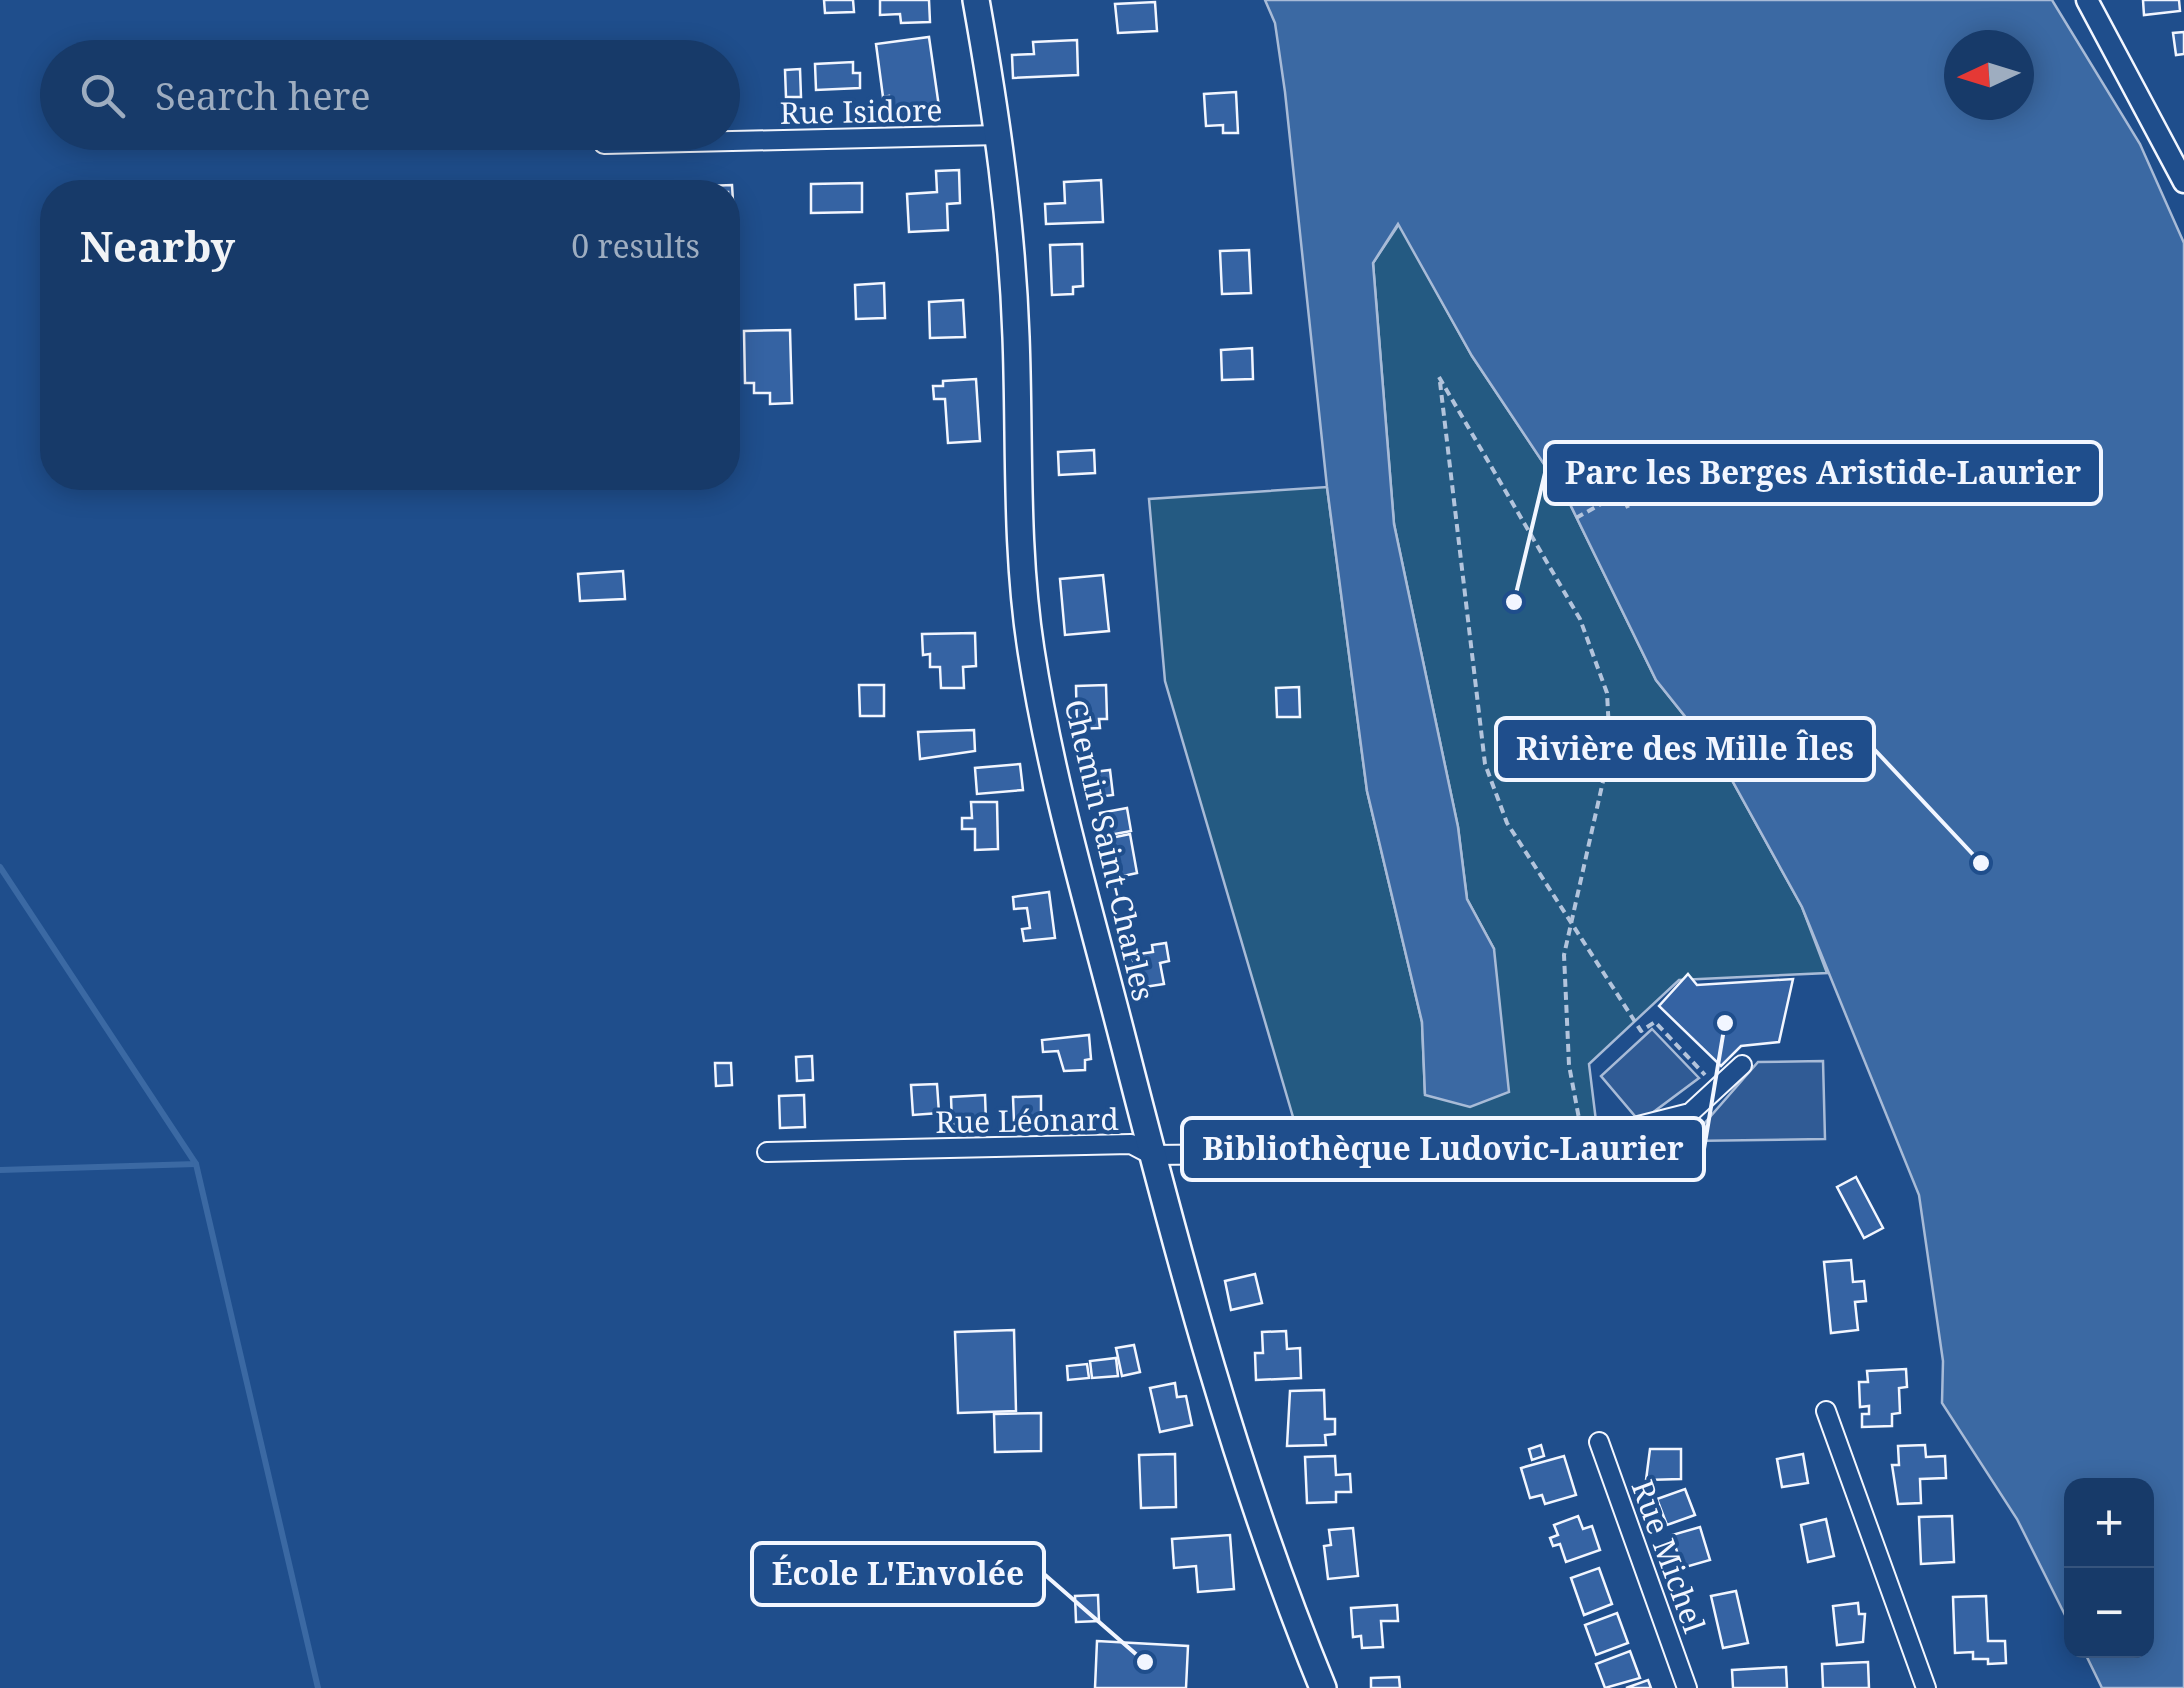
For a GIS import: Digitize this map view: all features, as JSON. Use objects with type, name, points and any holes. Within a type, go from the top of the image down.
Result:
[{"type":"main road","name":"Chemin Saint-Charles","points":[[976,0],[1000,135],[1016,335],[1018,500],[1030,647],[1066,820],[1152,1156],[1248,1486],[1323,1688]]},
{"type":"street","points":[[2087,0],[2184,182]]},
{"type":"street","name":"Rue Isidore","points":[[740,141],[1000,135]]},
{"type":"street","name":"Rue Léonard","points":[[767,1152],[1131,1144],[1152,1156],[1465,1152],[1582,1140],[1690,1114],[1742,1065]]},
{"type":"street","points":[[1826,1411],[1926,1688]]},
{"type":"street","name":"Rue Michel","points":[[1599,1442],[1688,1688]]},
{"type":"path","points":[[1582,1140],[1570,1065],[1564,955],[1572,921],[1610,750],[1607,693],[1580,619],[1440,378],[1485,764],[1507,822],[1572,921],[1641,1031],[1654,1022],[1718,1088]]},
{"type":"path","points":[[1576,518],[1621,493],[1628,508]]},
{"type":"shaded area","points":[[1265,0],[2052,0],[2140,144],[2184,243],[2184,1688],[2102,1688],[2087,1658],[2154,1658],[2154,1478],[2064,1478],[2064,1613],[2017,1519],[1942,1403],[1943,1361],[1919,1195],[1802,907],[1723,764],[1656,680],[1568,500],[1472,356],[1398,224],[1373,263],[1394,524],[1458,827],[1467,899],[1494,949],[1509,1092],[1470,1107],[1425,1095],[1422,1022],[1367,791],[1327,487],[1275,23]]},
{"type":"shaded area","points":[[1399,224],[1472,356],[1568,500],[1656,680],[1723,764],[1802,907],[1827,973],[1679,980],[1589,1064],[1596,1121],[1482,1134],[1298,1134],[1165,681],[1149,499],[1327,487],[1367,791],[1422,1022],[1425,1094],[1494,949],[1467,899],[1458,827],[1394,524],[1373,263]]},
{"type":"shaded area","points":[[1652,1029],[1699,1078],[1640,1122],[1601,1076]]},
{"type":"shaded area","points":[[1823,1061],[1825,1139],[1689,1141],[1758,1062]]},
{"type":"building","points":[[824,0],[853,0],[854,12],[825,13]]},
{"type":"building","points":[[880,0],[929,0],[930,22],[901,23],[900,14],[880,15]]},
{"type":"building","points":[[2143,0],[2179,0],[2180,11],[2144,15]]},
{"type":"building","points":[[1155,2],[1157,31],[1118,33],[1115,4]]},
{"type":"building","points":[[2184,32],[2184,54],[2176,55],[2173,33]]},
{"type":"building","points":[[929,37],[939,107],[891,114],[889,96],[883,97],[876,44]]},
{"type":"building","points":[[1077,40],[1078,75],[1013,78],[1012,55],[1034,54],[1033,42]]},
{"type":"building","points":[[853,62],[853,73],[860,73],[860,88],[816,90],[815,64]]},
{"type":"building","points":[[800,69],[801,97],[786,97],[785,70]]},
{"type":"building","points":[[1236,92],[1238,133],[1223,133],[1223,125],[1206,126],[1204,94]]},
{"type":"building","points":[[959,170],[960,203],[947,204],[948,230],[909,232],[907,194],[937,192],[936,171]]},
{"type":"building","points":[[1101,180],[1103,222],[1046,224],[1045,204],[1065,203],[1064,182]]},
{"type":"building","points":[[862,183],[862,212],[811,213],[811,184]]},
{"type":"building","points":[[1082,244],[1083,286],[1073,287],[1073,294],[1052,295],[1050,245]]},
{"type":"building","points":[[1249,250],[1251,293],[1222,294],[1220,251]]},
{"type":"building","points":[[884,283],[885,318],[856,319],[855,285]]},
{"type":"building","points":[[963,300],[965,337],[930,338],[929,302]]},
{"type":"building","points":[[790,330],[792,403],[770,404],[770,393],[754,393],[754,383],[745,383],[744,331]]},
{"type":"building","points":[[1252,348],[1253,379],[1222,380],[1221,350]]},
{"type":"building","points":[[976,379],[980,441],[948,443],[945,399],[934,399],[933,386],[943,386],[943,381]]},
{"type":"building","points":[[1094,450],[1095,473],[1059,475],[1058,452]]},
{"type":"building","points":[[623,571],[625,599],[580,601],[578,574]]},
{"type":"building","points":[[1103,575],[1109,631],[1065,635],[1060,579]]},
{"type":"building","points":[[975,633],[976,666],[963,667],[964,688],[941,688],[940,667],[930,667],[930,654],[923,655],[922,634]]},
{"type":"building","points":[[859,685],[884,685],[884,716],[860,716]]},
{"type":"building","points":[[1106,685],[1107,719],[1099,719],[1100,728],[1077,729],[1076,686]]},
{"type":"building","points":[[1299,687],[1300,717],[1277,717],[1276,688]]},
{"type":"building","points":[[974,730],[975,751],[920,759],[918,732]]},
{"type":"building","points":[[1020,764],[1023,790],[977,794],[975,768]]},
{"type":"building","points":[[1110,770],[1113,795],[1089,798],[1086,773]]},
{"type":"building","points":[[971,802],[997,802],[998,849],[975,850],[975,829],[962,829],[962,818],[972,818]]},
{"type":"building","points":[[1127,808],[1131,831],[1104,836],[1100,813]]},
{"type":"building","points":[[1130,834],[1137,873],[1114,878],[1106,839]]},
{"type":"building","points":[[1049,892],[1055,938],[1024,941],[1022,929],[1030,928],[1027,908],[1014,909],[1013,897]]},
{"type":"building","points":[[1166,943],[1169,961],[1160,963],[1164,984],[1138,988],[1132,955],[1153,952],[1152,945]]},
{"type":"building","points":[[1688,974],[1697,985],[1793,979],[1779,1042],[1741,1046],[1721,1066],[1659,1006]]},
{"type":"building","points":[[1089,1035],[1091,1059],[1085,1060],[1085,1070],[1064,1071],[1058,1051],[1043,1052],[1042,1040]]},
{"type":"building","points":[[812,1056],[813,1080],[797,1081],[796,1057]]},
{"type":"building","points":[[715,1063],[731,1063],[732,1085],[716,1086]]},
{"type":"building","points":[[937,1084],[939,1113],[913,1115],[911,1085]]},
{"type":"building","points":[[804,1095],[805,1127],[780,1128],[779,1096]]},
{"type":"building","points":[[985,1095],[986,1122],[952,1124],[951,1097]]},
{"type":"building","points":[[1041,1096],[1041,1121],[1014,1122],[1013,1097]]},
{"type":"building","points":[[1856,1177],[1883,1228],[1864,1238],[1837,1187]]},
{"type":"building","points":[[1851,1260],[1853,1282],[1864,1281],[1866,1301],[1855,1302],[1858,1330],[1831,1333],[1824,1262]]},
{"type":"building","points":[[1255,1274],[1262,1303],[1231,1310],[1225,1281]]},
{"type":"building","points":[[1014,1330],[1016,1411],[958,1413],[955,1332]]},
{"type":"building","points":[[1286,1331],[1287,1349],[1300,1348],[1301,1378],[1256,1380],[1255,1353],[1263,1353],[1262,1332]]},
{"type":"building","points":[[1134,1345],[1140,1372],[1122,1376],[1116,1348]]},
{"type":"building","points":[[1116,1358],[1118,1376],[1092,1378],[1090,1361]]},
{"type":"building","points":[[1087,1364],[1089,1378],[1068,1380],[1067,1366]]},
{"type":"building","points":[[1906,1369],[1907,1387],[1899,1388],[1900,1413],[1892,1414],[1892,1426],[1862,1427],[1862,1414],[1869,1414],[1869,1406],[1860,1407],[1859,1382],[1868,1382],[1867,1371]]},
{"type":"building","points":[[1175,1383],[1177,1397],[1186,1396],[1192,1425],[1160,1432],[1150,1388]]},
{"type":"building","points":[[1324,1390],[1325,1419],[1335,1419],[1335,1434],[1325,1435],[1326,1445],[1287,1446],[1290,1391]]},
{"type":"building","points":[[1041,1413],[1041,1451],[995,1452],[994,1414]]},
{"type":"building","points":[[1541,1445],[1544,1456],[1532,1460],[1529,1449]]},
{"type":"building","points":[[1925,1445],[1926,1457],[1945,1456],[1946,1478],[1920,1479],[1921,1503],[1898,1504],[1892,1465],[1899,1465],[1898,1446]]},
{"type":"building","points":[[1650,1449],[1681,1449],[1681,1479],[1646,1480]]},
{"type":"building","points":[[1175,1454],[1176,1507],[1141,1508],[1139,1455]]},
{"type":"building","points":[[1803,1454],[1808,1483],[1782,1487],[1777,1459]]},
{"type":"building","points":[[1335,1456],[1336,1475],[1350,1474],[1351,1492],[1336,1492],[1336,1502],[1307,1503],[1305,1457]]},
{"type":"building","points":[[1564,1456],[1576,1495],[1545,1504],[1542,1495],[1530,1498],[1521,1468]]},
{"type":"building","points":[[1685,1489],[1695,1515],[1667,1525],[1657,1499]]},
{"type":"building","points":[[1578,1516],[1583,1529],[1592,1526],[1600,1550],[1566,1562],[1560,1544],[1553,1546],[1550,1538],[1558,1535],[1554,1525]]},
{"type":"building","points":[[1952,1516],[1954,1562],[1921,1564],[1919,1517]]},
{"type":"building","points":[[1826,1519],[1834,1556],[1808,1562],[1801,1525]]},
{"type":"building","points":[[1700,1527],[1710,1560],[1682,1568],[1672,1535]]},
{"type":"building","points":[[1353,1528],[1358,1576],[1328,1579],[1324,1546],[1331,1545],[1329,1530]]},
{"type":"building","points":[[1230,1535],[1234,1589],[1198,1592],[1196,1566],[1174,1568],[1172,1539]]},
{"type":"building","points":[[1599,1568],[1612,1604],[1584,1615],[1571,1578]]},
{"type":"building","points":[[1736,1591],[1748,1643],[1723,1648],[1711,1596]]},
{"type":"building","points":[[1098,1595],[1099,1621],[1076,1622],[1075,1596]]},
{"type":"building","points":[[1986,1596],[1988,1641],[2005,1641],[2006,1663],[1988,1664],[1988,1659],[1973,1659],[1973,1652],[1955,1653],[1953,1597]]},
{"type":"building","points":[[1858,1603],[1859,1614],[1865,1614],[1863,1642],[1837,1645],[1833,1606]]},
{"type":"building","points":[[1397,1605],[1398,1621],[1381,1621],[1383,1647],[1362,1648],[1361,1636],[1353,1637],[1351,1608]]},
{"type":"building","points":[[1617,1613],[1628,1643],[1596,1655],[1585,1625]]},
{"type":"building","points":[[1097,1641],[1188,1646],[1186,1688],[1095,1688]]},
{"type":"building","points":[[1630,1651],[1640,1678],[1605,1688],[1596,1664]]},
{"type":"building","points":[[1868,1662],[1869,1688],[1823,1688],[1822,1664]]},
{"type":"building","points":[[1786,1667],[1787,1688],[1733,1688],[1732,1670]]},
{"type":"building","points":[[1399,1677],[1400,1688],[1371,1688],[1371,1678]]},
{"type":"building","points":[[1648,1680],[1651,1688],[1626,1688]]},
{"type":"waterway","points":[[0,867],[196,1164],[0,1170]]},
{"type":"waterway","points":[[196,1164],[318,1688]]},
{"type":"place","name":"Parc les Berges Aristide-Laurier","points":[[1514,602]]},
{"type":"place","name":"Rivière des Mille Îles","points":[[1981,863]]},
{"type":"place","name":"Bibliothèque Ludovic-Laurier","points":[[1725,1023]]},
{"type":"place","name":"École L'Envolée","points":[[1145,1662]]}]
